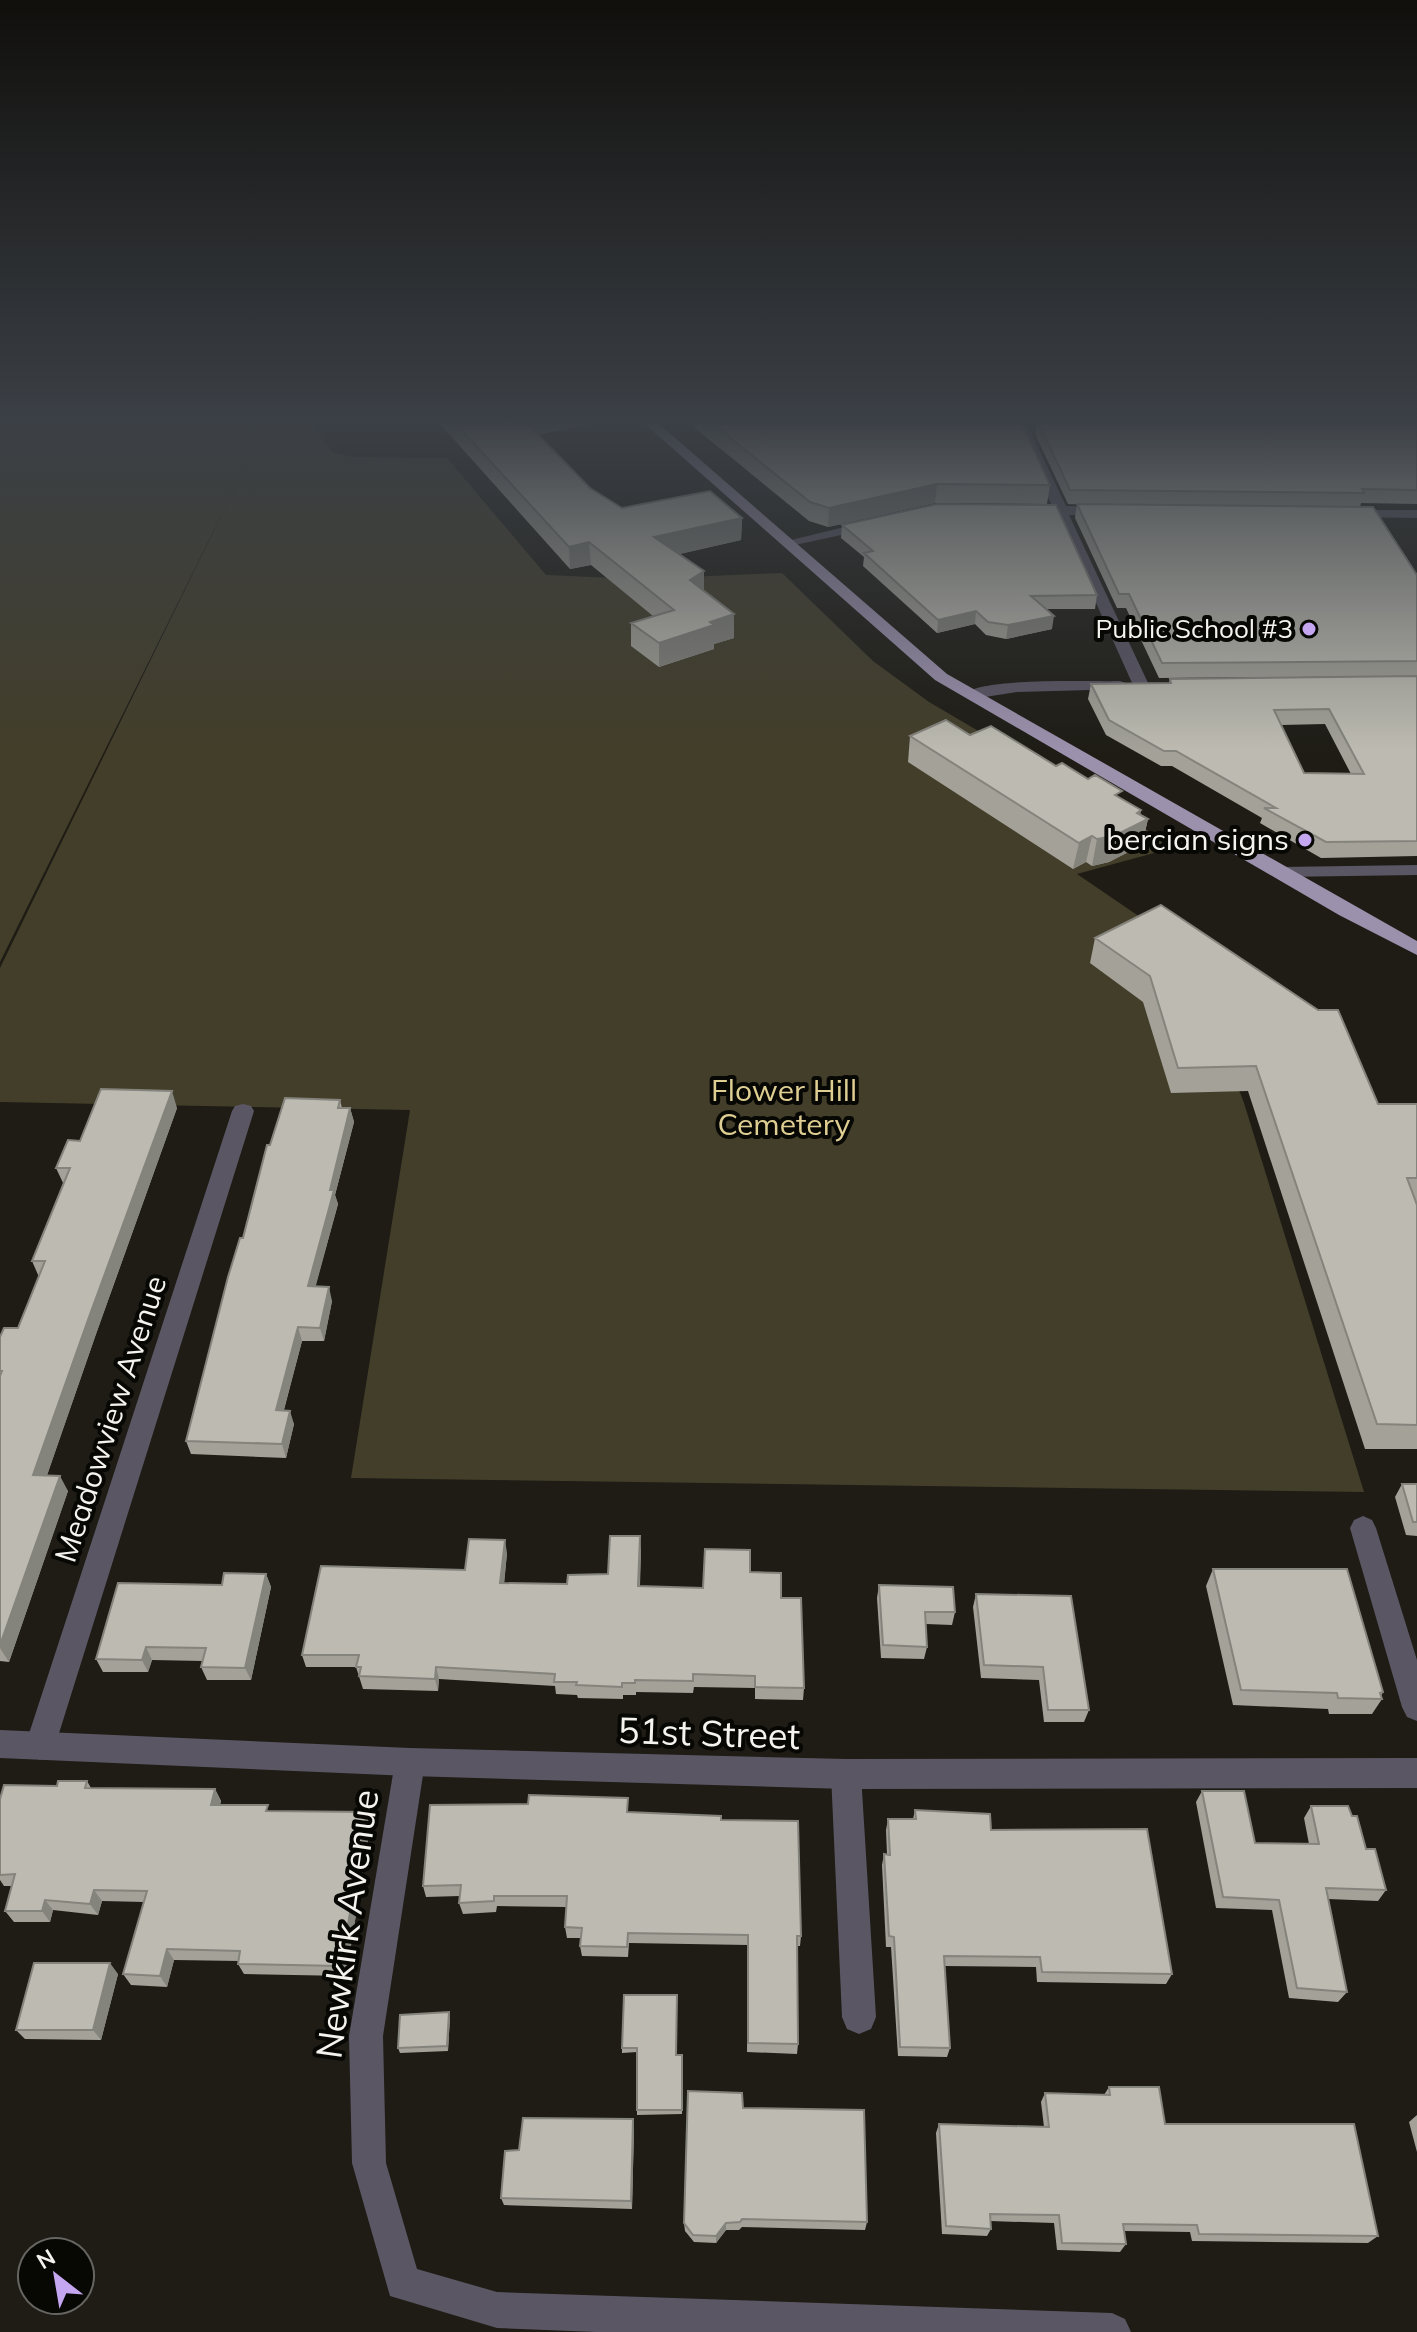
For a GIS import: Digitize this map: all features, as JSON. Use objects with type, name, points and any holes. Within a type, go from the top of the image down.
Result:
[{"type":"main road","points":[[779,533],[919,660],[972,694],[1417,949]]},
{"type":"street","points":[[790,542],[832,533]]},
{"type":"street","points":[[972,694],[1017,687],[1149,685],[1072,533]]},
{"type":"street","points":[[1280,872],[1417,870]]},
{"type":"street","name":"Meadowview Avenue","points":[[40,1746],[243,1111]]},
{"type":"street","points":[[1363,1528],[1417,1707]]},
{"type":"street","name":"51st Street","points":[[0,1744],[410,1762],[846,1774],[1417,1773]]},
{"type":"street","name":"Newkirk Avenue","points":[[410,1762],[366,2036],[369,2163],[403,2283],[497,2310],[1112,2332]]},
{"type":"street","points":[[846,1774],[859,2017]]},
{"type":"green space","name":"Flower Hill Cemetery","points":[[0,533],[212,533],[0,962]]},
{"type":"green space","name":"Flower Hill Cemetery","points":[[213,533],[510,533],[546,575],[637,579],[782,573],[873,661],[929,702],[1176,847],[1077,874],[1307,1031],[1217,1032],[1244,1103],[1364,1492],[351,1478],[410,1110],[0,1102],[0,968]]},
{"type":"building","points":[[556,533],[673,533],[654,537],[704,571],[690,580],[734,614],[710,622],[714,625],[659,643],[631,623],[674,610],[589,542],[569,547]]},
{"type":"building","points":[[851,533],[1069,533],[1097,595],[1031,596],[1054,616],[1008,625],[988,622],[976,611],[938,620],[864,553],[873,551]]},
{"type":"building","points":[[1090,533],[1390,533],[1417,575],[1417,661],[1162,663],[1129,594],[1119,594]]},
{"type":"building","points":[[1417,676],[1417,841],[1326,842],[1264,808],[1276,808],[1176,751],[1164,751],[1109,720],[1091,684],[1171,683],[1170,679]],"holes":[[[1329,709],[1364,774],[1304,773],[1274,710]]]},
{"type":"building","points":[[946,720],[970,735],[991,726],[1056,766],[1062,763],[1088,779],[1095,775],[1122,791],[1115,795],[1141,810],[1137,813],[1148,819],[1114,836],[1097,839],[1092,836],[1079,843],[910,736]]},
{"type":"building","points":[[1161,905],[1318,1010],[1338,1010],[1378,1104],[1417,1104],[1417,1178],[1407,1178],[1417,1205],[1417,1425],[1377,1424],[1256,1066],[1178,1068],[1150,976],[1095,938]]},
{"type":"building","points":[[101,1089],[172,1091],[33,1475],[60,1476],[0,1645],[0,1337],[4,1328],[18,1328],[45,1261],[32,1261],[70,1168],[56,1168],[68,1140],[80,1141]]},
{"type":"building","points":[[285,1098],[340,1100],[338,1108],[350,1108],[330,1190],[334,1190],[308,1286],[329,1287],[320,1328],[298,1327],[276,1410],[290,1411],[282,1444],[186,1441],[228,1277],[240,1238],[243,1238],[267,1145],[270,1145]]},
{"type":"building","points":[[1402,1484],[1417,1484],[1417,1522],[1413,1522]]},
{"type":"building","points":[[610,1536],[640,1536],[638,1586],[703,1588],[705,1549],[750,1550],[750,1572],[781,1573],[781,1598],[801,1598],[804,1688],[755,1687],[755,1676],[693,1674],[693,1681],[635,1680],[635,1683],[622,1683],[622,1687],[576,1685],[577,1682],[554,1682],[555,1674],[436,1667],[435,1679],[359,1676],[361,1667],[356,1667],[359,1655],[302,1655],[321,1566],[465,1570],[469,1539],[505,1540],[500,1583],[567,1584],[568,1575],[608,1574]]},
{"type":"building","points":[[1213,1569],[1347,1569],[1383,1692],[1380,1693],[1382,1699],[1338,1698],[1337,1693],[1241,1690]]},
{"type":"building","points":[[224,1573],[266,1574],[245,1668],[201,1667],[206,1648],[146,1647],[142,1660],[96,1659],[118,1583],[222,1585]]},
{"type":"building","points":[[879,1585],[953,1587],[955,1612],[925,1612],[927,1647],[883,1645]]},
{"type":"building","points":[[976,1594],[1071,1596],[1089,1710],[1048,1710],[1043,1667],[984,1665]]},
{"type":"building","points":[[58,1781],[87,1781],[85,1788],[215,1789],[211,1805],[268,1805],[266,1811],[367,1812],[341,1966],[238,1964],[240,1951],[167,1949],[160,1976],[123,1974],[147,1891],[94,1890],[90,1904],[45,1900],[42,1911],[5,1911],[15,1874],[0,1875],[0,1799],[4,1785],[57,1786]]},
{"type":"building","points":[[1202,1791],[1244,1791],[1255,1843],[1319,1844],[1311,1806],[1348,1806],[1352,1816],[1357,1816],[1366,1849],[1375,1849],[1386,1890],[1326,1888],[1347,1992],[1297,1988],[1279,1900],[1223,1897]]},
{"type":"building","points":[[529,1795],[628,1798],[627,1812],[721,1816],[721,1820],[798,1821],[801,1936],[797,1936],[798,2044],[748,2043],[748,1935],[628,1933],[627,1947],[580,1946],[582,1928],[565,1927],[567,1896],[494,1896],[494,1901],[459,1903],[461,1885],[423,1886],[430,1805],[528,1804]]},
{"type":"building","points":[[915,1810],[990,1814],[991,1830],[1147,1829],[1172,1974],[1042,1972],[1040,1957],[944,1956],[950,2048],[900,2047],[894,1937],[889,1936],[884,1854],[890,1855],[888,1819],[916,1819]]},
{"type":"building","points":[[34,1963],[110,1963],[93,2030],[16,2030]]},
{"type":"building","points":[[624,1995],[677,1995],[676,2055],[682,2055],[682,2110],[637,2110],[637,2048],[622,2048]]},
{"type":"building","points":[[449,2012],[447,2046],[398,2048],[400,2015]]},
{"type":"building","points":[[1109,2087],[1159,2087],[1165,2124],[1354,2124],[1378,2236],[1199,2234],[1197,2225],[1123,2224],[1126,2244],[1062,2243],[1059,2215],[990,2214],[991,2229],[946,2226],[939,2124],[1049,2127],[1045,2093],[1110,2095]]},
{"type":"building","points":[[688,2091],[742,2093],[743,2108],[864,2110],[867,2222],[742,2219],[740,2222],[726,2223],[716,2236],[693,2235],[684,2223]]},
{"type":"building","points":[[523,2118],[633,2119],[631,2201],[501,2198],[505,2151],[519,2150]]},
{"type":"place","name":"Public School #3","points":[[1309,629]]},
{"type":"place","name":"bercian signs","points":[[1305,840]]}]
